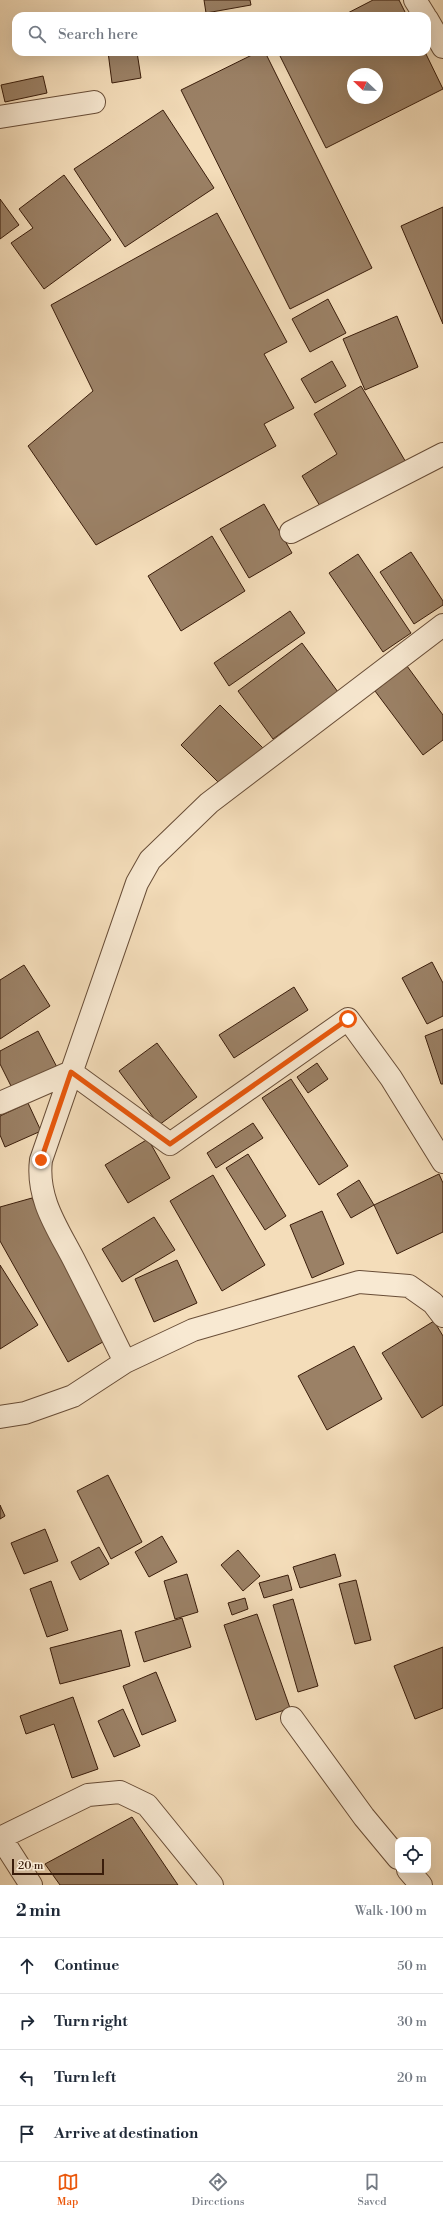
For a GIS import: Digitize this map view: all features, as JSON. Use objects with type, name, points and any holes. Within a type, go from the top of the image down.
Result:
[{"type":"street","points":[[415,0],[422,12]]},
{"type":"street","points":[[431,26],[443,47]]},
{"type":"street","points":[[0,117],[94,102]]},
{"type":"street","points":[[291,532],[443,454]]},
{"type":"street","points":[[125,1362],[76,1262],[51,1218],[41,1189],[39,1174],[41,1160],[137,883],[150,860],[209,803],[443,625]]},
{"type":"street","points":[[71,1072],[170,1144],[348,1019],[390,1078],[443,1162]]},
{"type":"street","points":[[0,1103],[71,1072]]},
{"type":"street","points":[[0,1417],[25,1413],[73,1396],[125,1362],[193,1330],[359,1282],[409,1286],[433,1303],[443,1316]]},
{"type":"street","points":[[292,1718],[364,1817],[395,1854]]},
{"type":"street","points":[[31,1885],[1,1838],[88,1795],[120,1792],[147,1805],[212,1885]]},
{"type":"street","points":[[410,1873],[420,1885]]},
{"type":"building","points":[[204,0],[250,0],[251,5],[206,12]]},
{"type":"building","points":[[373,0],[399,0],[405,12],[350,12]]},
{"type":"building","points":[[109,56],[138,56],[141,78],[112,83]]},
{"type":"building","points":[[250,56],[267,56],[372,268],[290,309],[181,90]]},
{"type":"building","points":[[280,56],[427,56],[443,89],[326,148]]},
{"type":"building","points":[[43,76],[47,93],[5,102],[1,85]]},
{"type":"building","points":[[163,110],[214,188],[125,247],[74,169]]},
{"type":"building","points":[[64,175],[111,240],[44,289],[11,243],[33,228],[19,209]]},
{"type":"building","points":[[0,199],[19,225],[0,239]]},
{"type":"building","points":[[443,207],[443,324],[401,226]]},
{"type":"building","points":[[217,213],[287,342],[264,354],[294,408],[264,424],[276,446],[96,545],[28,446],[93,391],[51,305]]},
{"type":"building","points":[[328,299],[346,333],[310,352],[292,319]]},
{"type":"building","points":[[397,316],[418,367],[365,390],[343,339]]},
{"type":"building","points":[[332,361],[346,386],[315,403],[301,379]]},
{"type":"building","points":[[361,386],[407,464],[320,506],[302,476],[337,454],[314,414]]},
{"type":"building","points":[[264,504],[292,553],[249,578],[220,529]]},
{"type":"building","points":[[212,536],[245,591],[181,631],[148,576]]},
{"type":"building","points":[[411,552],[443,601],[443,605],[414,624],[380,572]]},
{"type":"building","points":[[358,554],[411,633],[383,652],[329,573]]},
{"type":"building","points":[[290,611],[305,633],[229,686],[214,663]]},
{"type":"building","points":[[302,643],[338,692],[273,739],[238,691]]},
{"type":"building","points":[[407,666],[443,715],[443,740],[423,755],[375,691]]},
{"type":"building","points":[[220,705],[263,748],[223,787],[181,745]]},
{"type":"building","points":[[432,962],[443,983],[443,1016],[427,1024],[402,978]]},
{"type":"building","points":[[24,965],[50,1006],[0,1039],[0,980]]},
{"type":"building","points":[[294,987],[308,1010],[234,1058],[219,1035]]},
{"type":"building","points":[[443,1029],[443,1084],[441,1084],[425,1036]]},
{"type":"building","points":[[38,1031],[59,1071],[15,1094],[0,1064],[0,1051]]},
{"type":"building","points":[[157,1043],[197,1097],[159,1125],[119,1071]]},
{"type":"building","points":[[317,1063],[328,1079],[308,1093],[297,1077]]},
{"type":"building","points":[[291,1079],[348,1166],[319,1185],[262,1098]]},
{"type":"building","points":[[28,1103],[41,1131],[5,1147],[0,1135],[0,1116]]},
{"type":"building","points":[[253,1123],[263,1138],[216,1168],[207,1153]]},
{"type":"building","points":[[148,1139],[170,1178],[128,1203],[105,1165]]},
{"type":"building","points":[[248,1154],[286,1216],[265,1230],[226,1168]]},
{"type":"building","points":[[439,1174],[443,1183],[443,1232],[397,1254],[374,1205]]},
{"type":"building","points":[[213,1175],[265,1265],[222,1291],[170,1201]]},
{"type":"building","points":[[359,1180],[374,1205],[351,1218],[337,1194]]},
{"type":"building","points":[[32,1198],[108,1339],[68,1362],[0,1241],[0,1207]]},
{"type":"building","points":[[322,1211],[344,1264],[312,1278],[290,1225]]},
{"type":"building","points":[[154,1217],[175,1250],[122,1282],[102,1249]]},
{"type":"building","points":[[177,1260],[197,1303],[154,1322],[135,1279]]},
{"type":"building","points":[[0,1265],[38,1325],[0,1349]]},
{"type":"building","points":[[434,1321],[443,1336],[443,1405],[422,1418],[382,1353]]},
{"type":"building","points":[[354,1346],[382,1399],[327,1430],[298,1376]]},
{"type":"building","points":[[108,1475],[142,1542],[111,1559],[77,1491]]},
{"type":"building","points":[[0,1505],[5,1516],[0,1519]]},
{"type":"building","points":[[45,1529],[58,1561],[24,1574],[11,1543]]},
{"type":"building","points":[[162,1536],[177,1562],[149,1577],[135,1552]]},
{"type":"building","points":[[99,1547],[109,1564],[80,1580],[71,1562]]},
{"type":"building","points":[[238,1550],[260,1576],[243,1591],[221,1565]]},
{"type":"building","points":[[335,1554],[341,1576],[300,1588],[293,1567]]},
{"type":"building","points":[[187,1574],[198,1612],[175,1619],[164,1581]]},
{"type":"building","points":[[288,1575],[292,1590],[264,1598],[259,1583]]},
{"type":"building","points":[[356,1580],[371,1640],[355,1644],[339,1584]]},
{"type":"building","points":[[51,1581],[68,1630],[47,1637],[30,1589]]},
{"type":"building","points":[[245,1598],[248,1609],[232,1615],[228,1603]]},
{"type":"building","points":[[293,1599],[318,1686],[298,1692],[273,1605]]},
{"type":"building","points":[[257,1614],[290,1708],[256,1720],[224,1625]]},
{"type":"building","points":[[182,1618],[191,1647],[144,1662],[135,1632]]},
{"type":"building","points":[[121,1630],[130,1666],[60,1684],[50,1648]]},
{"type":"building","points":[[443,1647],[443,1708],[415,1719],[394,1666]]},
{"type":"building","points":[[156,1672],[176,1721],[142,1735],[123,1686]]},
{"type":"building","points":[[73,1697],[98,1769],[72,1778],[54,1724],[26,1734],[20,1716]]},
{"type":"building","points":[[123,1709],[140,1746],[114,1757],[98,1721]]},
{"type":"building","points":[[132,1817],[178,1885],[60,1885],[45,1864]]},
{"type":"route","points":[[41,1160],[71,1072],[170,1144],[348,1019]]}]
